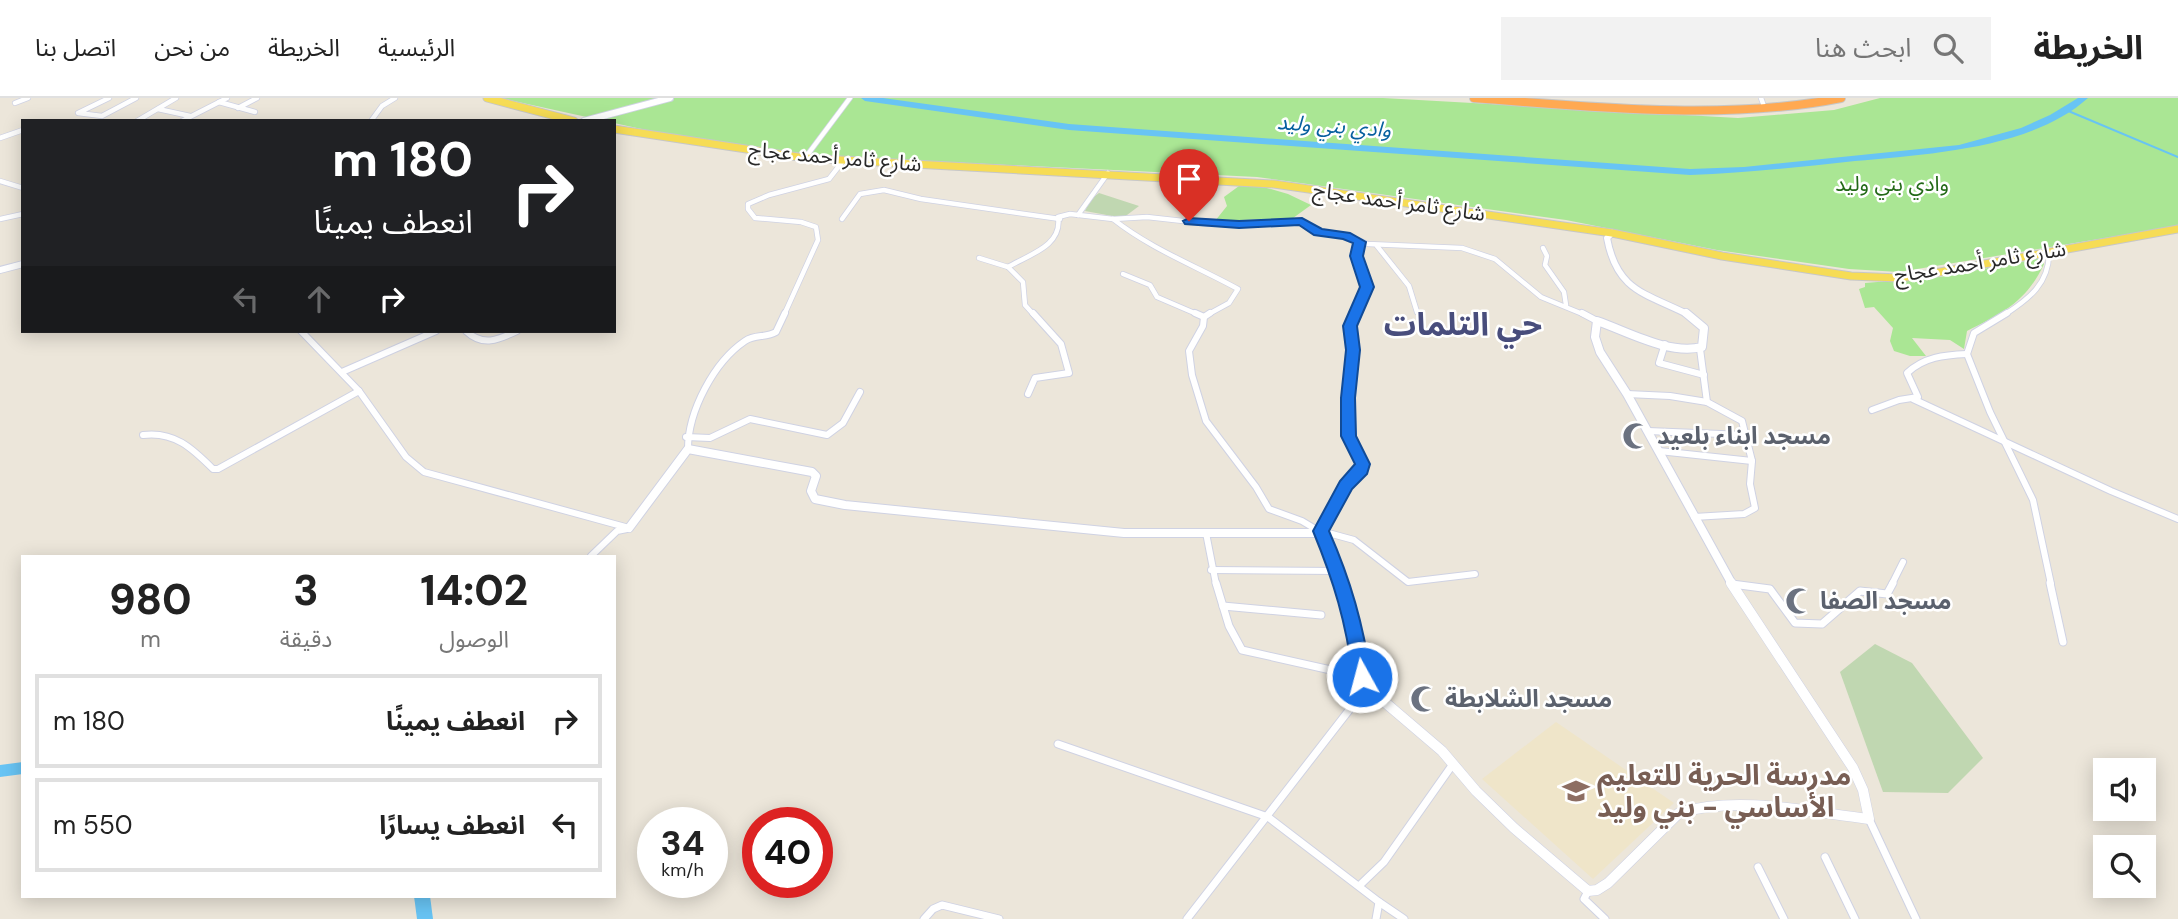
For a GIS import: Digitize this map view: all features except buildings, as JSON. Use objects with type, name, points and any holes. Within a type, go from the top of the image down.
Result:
[{"type":"highway","points":[[1474,98],[1601,106],[1765,109],[1841,98]]},
{"type":"main road","points":[[487,98],[566,119]]},
{"type":"main road","name":"شارع ثامر أحمد عجاج","points":[[616,130],[806,158],[1274,184],[1612,233],[1721,256],[1851,276],[1899,278],[1929,274],[2178,229]]},
{"type":"street","points":[[15,103],[28,98]]},
{"type":"street","points":[[109,98],[79,113],[96,118],[104,117],[135,98]]},
{"type":"street","points":[[125,98],[135,98]]},
{"type":"street","points":[[140,119],[176,98]]},
{"type":"street","points":[[185,119],[227,98]]},
{"type":"street","points":[[239,108],[257,98]]},
{"type":"street","points":[[372,119],[382,106],[395,98]]},
{"type":"street","points":[[591,119],[670,98]]},
{"type":"street","points":[[806,158],[850,98]]},
{"type":"street","points":[[1761,98],[1765,109]]},
{"type":"street","points":[[219,102],[255,112]]},
{"type":"street","points":[[157,109],[190,116]]},
{"type":"street","points":[[0,138],[21,132]]},
{"type":"street","points":[[593,555],[617,531],[629,528],[688,449],[686,437],[710,380],[728,357],[746,340],[768,338],[776,332],[818,240],[816,227],[801,222],[755,218],[748,209],[748,204],[772,192],[835,176],[843,161]]},
{"type":"street","points":[[1078,215],[1108,173]]},
{"type":"street","points":[[0,181],[21,187]]},
{"type":"street","points":[[842,219],[860,194],[884,190],[921,199],[1060,219]]},
{"type":"street","points":[[0,219],[21,214]]},
{"type":"street","points":[[1008,267],[1053,241],[1059,230],[1058,218],[1064,215],[1112,219],[1147,217],[1239,224],[1302,221],[1319,233],[1345,235],[1360,242],[1377,245],[1457,247],[1480,253],[1495,259],[1541,297],[1566,305],[1597,321],[1665,344],[1700,349]]},
{"type":"street","points":[[1112,219],[1141,241],[1238,289],[1237,295],[1230,302],[1204,317]]},
{"type":"street","points":[[1612,233],[1607,238],[1619,275],[1639,293],[1702,324],[1705,335],[1700,349],[1707,402]]},
{"type":"street","points":[[1322,532],[1346,485],[1361,470],[1362,464],[1349,436],[1348,398],[1353,350],[1350,326],[1367,287],[1357,256],[1360,242]]},
{"type":"street","points":[[1377,245],[1405,280],[1417,312]]},
{"type":"street","points":[[1543,248],[1547,256],[1545,265],[1564,292],[1566,305]]},
{"type":"street","points":[[2049,251],[2048,270],[2031,295],[2023,303],[1974,333],[1967,354],[1990,412],[2033,500],[2063,642]]},
{"type":"street","points":[[979,258],[1008,267],[1023,282],[1025,305],[1061,344],[1066,355],[1069,373],[1035,378],[1028,394]]},
{"type":"street","points":[[0,270],[21,265]]},
{"type":"street","points":[[1123,274],[1150,285],[1157,297],[1204,317]]},
{"type":"street","points":[[1204,317],[1203,326],[1189,352],[1194,383],[1206,421],[1256,486],[1269,509],[1302,521],[1322,532],[1338,571],[1355,626],[1362,677],[1367,687],[1442,751],[1476,792],[1566,875],[1588,891],[1597,890],[1608,883],[1679,813],[1690,808],[1735,807],[1869,819]]},
{"type":"street","points":[[1597,321],[1595,337],[1600,352],[1627,394],[1694,517],[1732,583],[1853,768],[1863,790],[1869,819],[1916,919]]},
{"type":"street","points":[[303,333],[359,391],[406,457],[424,471],[471,487],[629,528]]},
{"type":"street","points":[[342,373],[432,333]]},
{"type":"street","points":[[468,333],[481,343],[499,340],[513,333]]},
{"type":"street","points":[[1665,344],[1660,363],[1704,376]]},
{"type":"street","points":[[1913,399],[1919,394],[1908,376],[1908,371],[1932,357],[1967,354]]},
{"type":"street","points":[[143,435],[169,434],[193,449],[213,469],[218,469],[359,391]]},
{"type":"street","points":[[686,437],[712,438],[738,422],[750,419],[827,435],[837,431],[845,421],[860,391]]},
{"type":"street","points":[[1627,394],[1670,396],[1707,402],[1738,418],[1752,461],[1750,484],[1754,511],[1694,517]]},
{"type":"street","points":[[1872,410],[1899,400],[1913,399],[2052,465],[2178,519]]},
{"type":"street","points":[[1647,431],[1745,435]]},
{"type":"street","points":[[688,449],[812,472],[816,476],[811,491],[815,499],[845,506],[1124,533],[1322,532],[1354,540],[1409,582],[1475,574]]},
{"type":"street","points":[[1659,451],[1752,461]]},
{"type":"street","points":[[1206,533],[1211,570],[1234,639],[1242,650],[1362,677]]},
{"type":"street","points":[[1732,583],[1770,589],[1795,623],[1822,624],[1860,591],[1887,594],[1902,562]]},
{"type":"street","points":[[1211,570],[1338,571]]},
{"type":"street","points":[[1223,606],[1321,615]]},
{"type":"street","points":[[1187,919],[1367,687]]},
{"type":"street","points":[[1058,744],[1268,817],[1404,919]]},
{"type":"street","points":[[1360,884],[1384,862],[1453,764]]},
{"type":"street","points":[[1825,857],[1854,919]]},
{"type":"street","points":[[1758,867],[1784,919]]},
{"type":"street","points":[[1588,891],[1584,899],[1605,919]]},
{"type":"street","points":[[1376,919],[1379,902]]},
{"type":"street","points":[[924,919],[933,909],[942,905],[999,919]]},
{"type":"shaded area","name":"مدرسة الحرية للتعليم الأساسي - بني وليد","points":[[1556,722],[1674,803],[1593,879],[1482,779]]},
{"type":"green space","name":"وادي بني وليد","points":[[500,98],[1383,98],[1738,118],[1834,110],[1880,98],[2178,98],[2178,226],[1899,272],[1849,269],[1717,250],[1566,220],[1257,177],[824,156],[687,139],[616,123],[616,119],[596,119]]},
{"type":"green space","points":[[1253,184],[1288,194],[1311,205],[1289,221],[1215,221],[1227,206],[1224,197],[1239,186]]},
{"type":"green space","points":[[1099,193],[1139,206],[1123,218],[1085,211],[1091,199]]},
{"type":"green space","points":[[2042,258],[2044,264],[2030,288],[2002,312],[1967,331],[1964,349],[1950,340],[1912,338],[1926,356],[1910,356],[1894,351],[1890,341],[1893,328],[1874,307],[1865,308],[1859,289],[1865,287],[1865,283],[1940,277]]},
{"type":"green space","points":[[1875,644],[1912,663],[1983,758],[1948,793],[1883,792],[1840,672]]},
{"type":"waterway","name":"وادي بني وليد","points":[[865,98],[1069,127],[1690,172],[1744,170],[1959,148],[2024,130],[2084,98]]},
{"type":"waterway","points":[[2066,110],[2178,157]]},
{"type":"waterway","points":[[0,771],[21,768]]},
{"type":"waterway","points":[[422,898],[425,919]]},
{"type":"place","name":"مسجد ابناء بلعيد","points":[[1636,436]]},
{"type":"place","name":"مسجد الصفا","points":[[1799,601]]},
{"type":"place","name":"مسجد الشلابطة","points":[[1424,699]]},
{"type":"place","name":"مدرسة الحرية للتعليم الأساسي - بني وليد","points":[[1576,791]]},
{"type":"district","name":"حي التلمات","points":[[1463,324]]},
{"type":"route","points":[[1189,221],[1239,224],[1302,221],[1319,233],[1345,235],[1360,242],[1357,256],[1367,291],[1350,326],[1353,350],[1348,398],[1349,436],[1362,464],[1361,470],[1346,485],[1321,531],[1338,571],[1355,626],[1362,677]]}]
